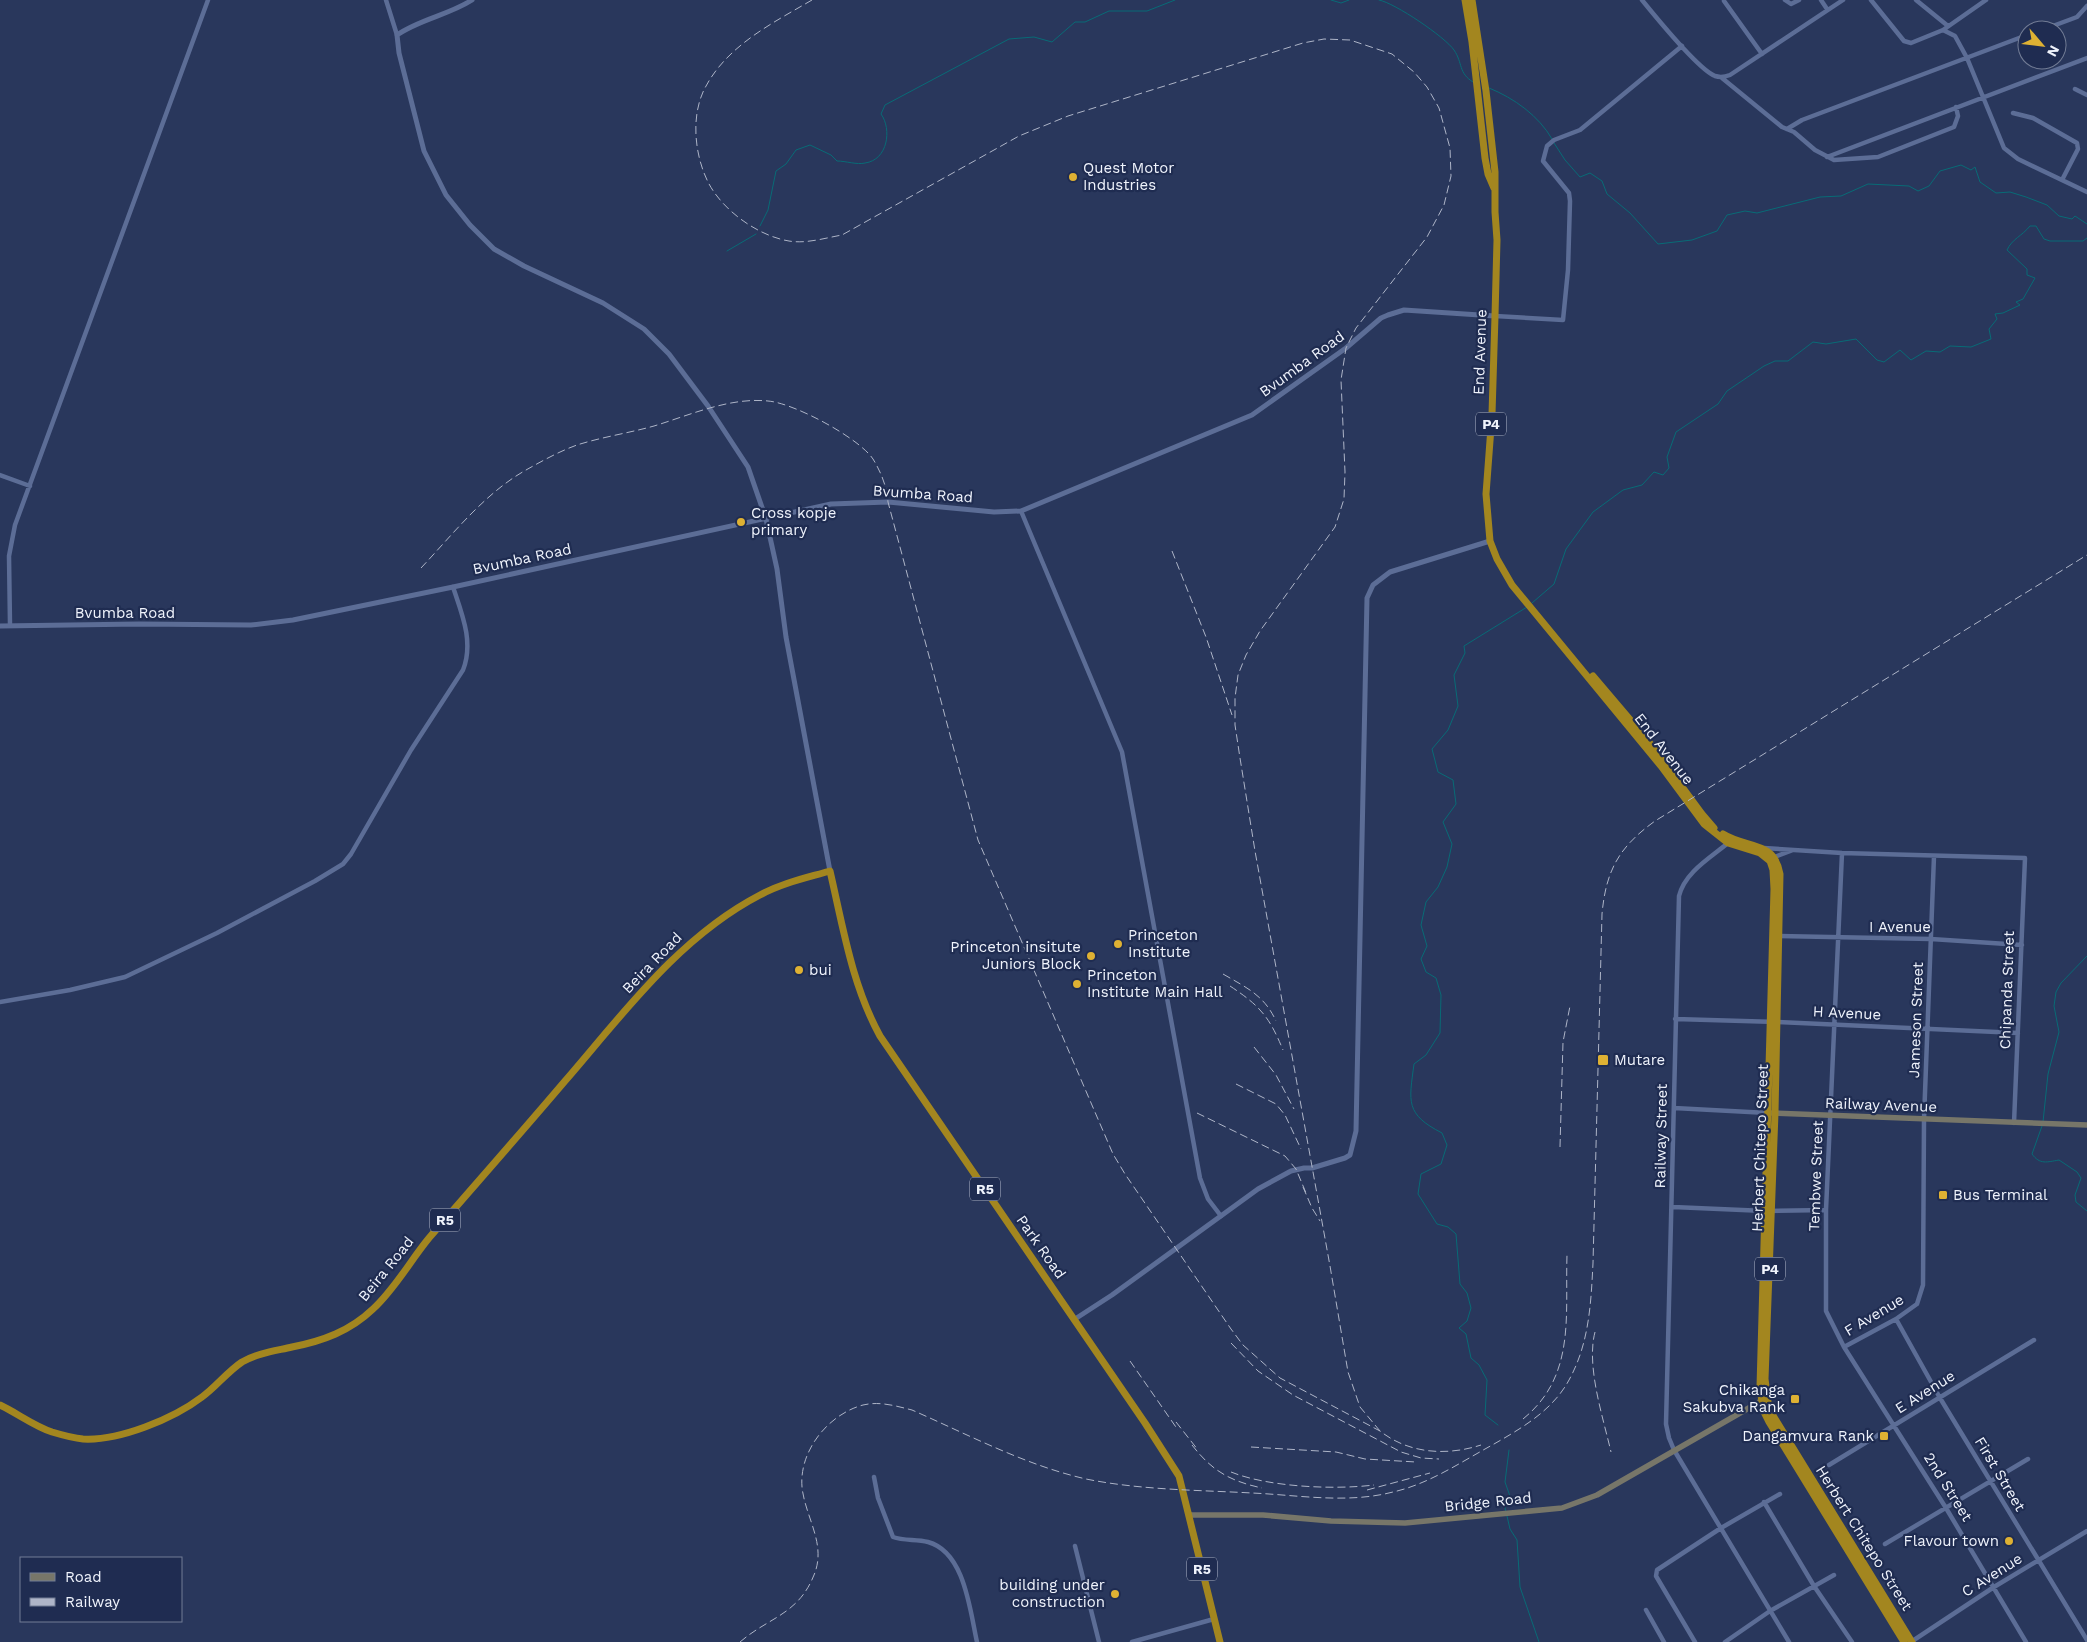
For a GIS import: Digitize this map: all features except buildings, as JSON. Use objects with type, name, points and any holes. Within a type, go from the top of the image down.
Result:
[{"type":"highway","name":"P4","points":[[1465,0],[1487,166],[1495,191]]},
{"type":"highway","name":"P4","points":[[1472,0],[1494,149],[1495,191]]},
{"type":"highway","name":"End Avenue","points":[[1495,191],[1497,240],[1495,316],[1492,414],[1486,494],[1490,541],[1504,572],[1559,644],[1666,773],[1704,824],[1728,843],[1772,858]]},
{"type":"highway","name":"End Avenue","points":[[1547,627],[1557,635],[1649,742],[1709,823],[1725,836],[1762,848],[1772,858]]},
{"type":"highway","name":"Herbert Chitepo Street","points":[[1772,858],[1780,874],[1768,1210],[1765,1379],[1769,1410],[1911,1642]]},
{"type":"highway","name":"Herbert Chitepo Street","points":[[1772,858],[1774,876],[1774,1022]]},
{"type":"highway","name":"Park Road","points":[[830,871],[858,987],[867,1013],[880,1036],[1075,1319],[1179,1476],[1220,1642]]},
{"type":"highway","name":"Beira Road","points":[[0,1405],[48,1431],[84,1439],[103,1438],[156,1422],[188,1406],[204,1396],[219,1380],[242,1362],[264,1352],[318,1342],[347,1330],[373,1309],[398,1282],[420,1249],[624,1013],[692,940],[760,895],[791,882],[830,871]]},
{"type":"highway","name":"Herbert Chitepo Street","points":[[1768,1210],[1760,1387],[1761,1402],[1769,1422],[1904,1642]]},
{"type":"main road","name":"Railway Avenue","points":[[1771,1113],[2087,1125]]},
{"type":"main road","name":"Bridge Road","points":[[1190,1515],[1263,1515],[1331,1521],[1405,1523],[1562,1508],[1597,1495],[1761,1402]]},
{"type":"street","points":[[10,625],[9,556],[15,525],[208,0]]},
{"type":"street","points":[[386,0],[397,35],[399,52],[424,152],[446,195],[470,225],[494,249],[524,266],[603,303],[652,336],[670,354],[708,406],[748,467],[766,519],[777,569],[786,636],[830,871]]},
{"type":"street","points":[[397,35],[408,27],[458,9],[472,0]]},
{"type":"street","points":[[1642,0],[1682,46],[1710,73],[1722,78],[1787,129],[1834,160],[1863,159],[1886,154],[1954,128],[1958,116],[1956,107]]},
{"type":"street","points":[[1785,0],[1791,4],[1800,0]]},
{"type":"street","points":[[1821,0],[1827,10]]},
{"type":"street","points":[[1722,78],[1730,75],[1843,0]]},
{"type":"street","points":[[1871,0],[1907,42],[1917,42],[1943,30],[1986,0]]},
{"type":"street","points":[[1916,0],[1948,26]]},
{"type":"street","points":[[1724,1],[1762,54]]},
{"type":"street","points":[[2067,21],[2077,17],[2087,6]]},
{"type":"street","points":[[1943,30],[1955,36],[2004,148],[2018,159],[2087,192]]},
{"type":"street","points":[[1787,129],[1802,120],[2017,39]]},
{"type":"street","name":"Bvumba Road","points":[[0,626],[251,625],[293,620],[818,507],[853,502],[888,502],[994,512],[1021,511],[1252,415],[1346,348],[1380,318],[1388,315],[1404,310],[1563,320],[1568,270],[1570,201],[1569,193],[1564,185],[1543,161],[1547,146],[1554,140],[1580,130],[1682,46]]},
{"type":"street","points":[[1827,157],[2087,58]]},
{"type":"street","points":[[2075,89],[2087,95]]},
{"type":"street","points":[[2013,113],[2033,118],[2077,143],[2078,149],[2062,180]]},
{"type":"street","points":[[0,475],[30,486]]},
{"type":"street","points":[[1021,511],[1122,752],[1200,1178],[1208,1199],[1221,1216]]},
{"type":"street","points":[[1075,1319],[1112,1295],[1258,1189],[1291,1171],[1312,1168],[1345,1158],[1353,1150],[1356,1131],[1367,598],[1373,585],[1390,572],[1490,541]]},
{"type":"street","points":[[0,1002],[70,990],[125,977],[217,933],[315,882],[344,864],[352,854],[411,750],[463,670],[468,653],[468,642],[464,620],[453,587]]},
{"type":"street","name":"Railway Street","points":[[1728,843],[1687,878],[1681,886],[1679,896],[1666,1424],[1668,1438],[1674,1450],[1789,1642]]},
{"type":"street","name":"End Avenue","points":[[1762,848],[2025,858]]},
{"type":"street","name":"End Avenue","points":[[1772,858],[1797,849]]},
{"type":"street","name":"Tembwe Street","points":[[1842,852],[1826,1210],[1826,1311],[1844,1347]]},
{"type":"street","name":"Jameson Street","points":[[1917,1304],[1923,1285],[1924,1119],[1934,856]]},
{"type":"street","name":"Chipanda Street","points":[[2014,1123],[2025,858]]},
{"type":"street","name":"I Avenue","points":[[1779,936],[1838,939],[1931,939],[2022,945]]},
{"type":"street","name":"H Avenue","points":[[1675,1019],[2018,1033]]},
{"type":"street","name":"Railway Avenue","points":[[1674,1108],[1771,1113]]},
{"type":"street","points":[[1672,1207],[1826,1210]]},
{"type":"street","name":"F Avenue","points":[[1844,1347],[1896,1319],[1917,1304]]},
{"type":"street","name":"First Street","points":[[1896,1319],[1940,1398],[2087,1640]]},
{"type":"street","name":"E Avenue","points":[[1830,1465],[2034,1340]]},
{"type":"street","name":"2nd Street","points":[[1844,1347],[1895,1425],[2026,1642]]},
{"type":"street","points":[[1885,1544],[2028,1459]]},
{"type":"street","points":[[874,1477],[878,1498],[893,1537],[928,1542],[941,1548],[960,1571],[977,1642]]},
{"type":"street","points":[[1696,1642],[1656,1576],[1657,1570],[1721,1528],[1780,1494]]},
{"type":"street","points":[[1764,1502],[1814,1586],[1852,1642]]},
{"type":"street","name":"C Avenue","points":[[1911,1642],[1994,1587],[2087,1531]]},
{"type":"street","points":[[1075,1546],[1099,1642]]},
{"type":"street","points":[[1728,1641],[1770,1612],[1834,1575]]},
{"type":"street","points":[[1646,1610],[1664,1642]]},
{"type":"street","points":[[1132,1642],[1214,1620]]},
{"type":"waterway","points":[[760,226],[768,210],[776,171],[786,164],[796,150],[810,145],[831,155],[837,161],[859,164],[873,161],[879,156],[886,143],[886,128],[881,114],[885,105],[1009,39],[1034,37],[1052,42],[1075,22],[1085,22],[1109,11],[1147,11],[1175,0]]},
{"type":"waterway","points":[[1331,0],[1341,3],[1349,0]]},
{"type":"waterway","points":[[1379,0],[1396,7],[1441,37],[1454,50],[1465,75],[1473,82]]},
{"type":"waterway","points":[[1489,88],[1508,97],[1533,115],[1552,139]]},
{"type":"waterway","points":[[1554,143],[1565,160],[1580,177],[1590,173],[1602,181],[1607,194],[1630,213],[1658,244],[1692,240],[1717,231],[1727,215],[1745,211],[1757,213],[1820,197],[1841,196],[1868,184],[1909,186],[1918,191],[1929,186],[1940,171],[1961,165],[1971,170],[1975,167],[1980,182],[1996,193],[2010,192],[2026,197],[2047,205],[2059,216],[2072,219],[2075,216],[2087,224]]},
{"type":"waterway","points":[[1532,603],[1554,584],[1566,549],[1593,512],[1623,490],[1642,485],[1654,472],[1663,475],[1669,468],[1667,457],[1676,432],[1718,404],[1727,391],[1764,366],[1775,361],[1788,361],[1813,342],[1826,344],[1856,339],[1877,360],[1884,362],[1900,350],[1911,360],[1926,351],[1940,352],[1950,346],[1971,347],[1991,339],[1989,329],[1997,319],[1995,314],[2003,313],[2020,305],[2016,302],[2023,299],[2035,278],[2027,275],[2027,269],[2007,250],[2014,240],[2030,226],[2036,226],[2044,239],[2050,241],[2083,241],[2087,238]]},
{"type":"waterway","points":[[727,251],[756,234]]},
{"type":"waterway","points":[[1498,1425],[1485,1415],[1487,1380],[1479,1365],[1471,1358],[1466,1334],[1459,1328],[1467,1321],[1471,1308],[1467,1293],[1460,1284],[1456,1234],[1448,1227],[1437,1224],[1418,1194],[1421,1174],[1441,1164],[1447,1145],[1442,1133],[1421,1120],[1416,1113],[1412,1106],[1411,1088],[1414,1064],[1426,1055],[1440,1033],[1441,995],[1436,978],[1426,972],[1421,959],[1427,946],[1421,925],[1426,902],[1438,887],[1447,867],[1452,844],[1443,822],[1456,804],[1453,780],[1438,772],[1432,749],[1448,730],[1458,706],[1454,675],[1465,653],[1464,646],[1527,607]]},
{"type":"waterway","points":[[2043,1122],[2048,1074],[2059,1032],[2054,1006],[2056,992],[2061,983],[2087,956]]},
{"type":"waterway","points":[[2042,1126],[2032,1154],[2041,1161],[2059,1160],[2077,1172],[2081,1178],[2075,1195],[2076,1202],[2087,1211]]},
{"type":"waterway","points":[[1506,1512],[1505,1508],[1511,1499],[1505,1482],[1509,1450]]},
{"type":"waterway","points":[[1507,1516],[1510,1529],[1517,1540],[1520,1587],[1539,1642]]},
{"type":"railway","points":[[812,0],[765,28],[736,49],[712,76],[703,92],[697,114],[696,137],[700,161],[714,192],[732,212],[753,228],[765,234],[789,241],[809,241],[842,235],[1019,136],[1068,116],[1303,43],[1324,39],[1350,40],[1392,54],[1414,72],[1427,87],[1439,108],[1450,148],[1451,176],[1444,205],[1427,237],[1356,328],[1346,348],[1341,380],[1345,472],[1344,499],[1335,527],[1260,631],[1246,655],[1238,675],[1235,698],[1235,725],[1255,851],[1348,1372],[1360,1407],[1380,1431]]},
{"type":"railway","points":[[421,568],[457,528],[497,490],[511,479],[532,467],[577,445],[654,426],[725,404],[754,400],[779,403],[793,408],[825,423],[854,441],[873,459],[885,485],[978,840],[1113,1154],[1125,1174],[1243,1345],[1280,1378],[1403,1444],[1429,1451],[1455,1451],[1481,1445]]},
{"type":"railway","points":[[1172,551],[1206,637],[1232,715]]},
{"type":"railway","points":[[740,1642],[782,1614],[800,1599],[814,1575],[818,1552],[817,1541],[802,1487],[802,1473],[805,1460],[811,1447],[828,1425],[839,1416],[863,1405],[882,1404],[912,1410],[1019,1458],[1086,1479],[1148,1487],[1322,1498],[1376,1496],[1419,1484],[1445,1472],[1494,1444],[1546,1409],[1562,1391],[1576,1366],[1588,1323],[1593,1263],[1602,914],[1607,885],[1616,861],[1632,840],[1655,821],[2087,555]]},
{"type":"railway","points":[[1223,974],[1260,998],[1276,1021]]},
{"type":"railway","points":[[1230,986],[1256,1006],[1268,1020],[1283,1050]]},
{"type":"railway","points":[[1560,1147],[1563,1042],[1570,1006]]},
{"type":"railway","points":[[1254,1047],[1276,1075],[1294,1109]]},
{"type":"railway","points":[[1236,1084],[1276,1104],[1285,1115],[1301,1149]]},
{"type":"railway","points":[[1197,1113],[1285,1156],[1296,1169],[1306,1193]]},
{"type":"railway","points":[[1303,1187],[1320,1221]]},
{"type":"railway","points":[[1523,1419],[1540,1402],[1552,1384],[1560,1364],[1566,1322],[1567,1255]]},
{"type":"railway","points":[[1595,1332],[1593,1345],[1594,1376],[1611,1452]]},
{"type":"railway","points":[[1231,1343],[1258,1371],[1293,1395],[1401,1452],[1421,1458],[1439,1459]]},
{"type":"railway","points":[[1130,1361],[1178,1430]]},
{"type":"railway","points":[[1176,1422],[1198,1450]]},
{"type":"railway","points":[[1192,1445],[1207,1462],[1222,1474],[1240,1482],[1262,1488]]},
{"type":"railway","points":[[1251,1447],[1336,1452],[1365,1459],[1416,1462]]},
{"type":"railway","points":[[1231,1472],[1263,1481],[1301,1486],[1340,1487],[1374,1485]]},
{"type":"railway","points":[[1367,1490],[1430,1473]]},
{"type":"place","name":"Quest Motor Industries","points":[[1073,177]]},
{"type":"place","name":"Cross kopje primary","points":[[741,522]]},
{"type":"place","name":"Princeton Institute","points":[[1118,944]]},
{"type":"place","name":"Princeton insitute Juniors Block","points":[[1091,956]]},
{"type":"place","name":"bui","points":[[799,970]]},
{"type":"place","name":"Princeton Institute Main Hall","points":[[1077,984]]},
{"type":"place","name":"Mutare","points":[[1603,1060]]},
{"type":"place","name":"Bus Terminal","points":[[1943,1195]]},
{"type":"place","name":"Chikanga Sakubva Rank","points":[[1795,1399]]},
{"type":"place","name":"Dangamvura Rank","points":[[1884,1436]]},
{"type":"place","name":"Flavour town","points":[[2009,1541]]},
{"type":"place","name":"building under construction","points":[[1115,1594]]}]
